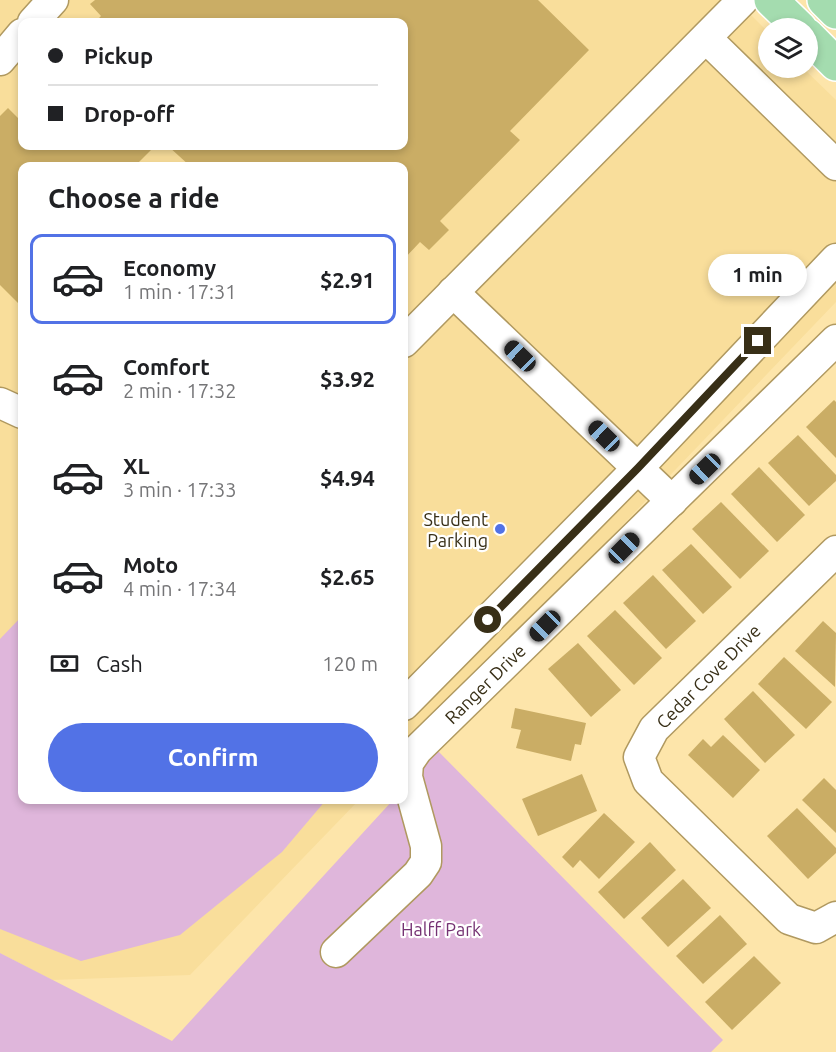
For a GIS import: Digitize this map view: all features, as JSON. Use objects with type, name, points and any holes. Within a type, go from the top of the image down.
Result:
[{"type":"main road","points":[[771,0],[790,18]]},
{"type":"main road","points":[[824,0],[836,12]]},
{"type":"main road","points":[[818,46],[836,64]]},
{"type":"street","points":[[37,18],[53,0]]},
{"type":"street","points":[[408,338],[743,0]]},
{"type":"street","points":[[706,38],[836,165]]},
{"type":"street","points":[[0,60],[18,39]]},
{"type":"street","points":[[408,701],[638,468],[836,259]]},
{"type":"street","points":[[453,292],[672,501]]},
{"type":"street","name":"Ranger Drive","points":[[410,743],[672,501],[836,340]]},
{"type":"street","points":[[0,403],[18,411]]},
{"type":"street","name":"Cedar Cove Drive","points":[[826,922],[789,919],[648,781],[639,757],[654,729],[836,551]]},
{"type":"street","points":[[408,763],[410,743]]},
{"type":"street","points":[[336,952],[418,874],[426,862],[426,846],[408,781]]},
{"type":"shaded area","points":[[0,0],[736,0],[758,22],[758,78],[813,78],[836,100],[836,302],[408,749],[408,162],[18,162],[18,804],[355,804],[190,975],[52,980],[0,953]]},
{"type":"green space","points":[[18,620],[18,804],[323,804],[282,852],[180,935],[81,961],[0,929],[0,639]]},
{"type":"green space","name":"Halff Park","points":[[438,751],[723,1040],[711,1052],[0,1052],[0,953],[172,1041],[389,804],[408,804],[408,785]]},
{"type":"building","points":[[95,0],[538,0],[589,50],[510,131],[520,140],[440,221],[449,230],[429,250],[420,242],[408,255],[408,162],[186,162],[172,150],[408,150],[408,18],[99,18],[101,16],[90,4]]},
{"type":"building","points":[[8,108],[18,118],[18,150],[151,150],[139,162],[18,162],[18,303],[0,285],[0,116]]},
{"type":"building","points":[[834,400],[836,402],[836,458],[806,427]]},
{"type":"building","points":[[798,435],[836,475],[836,481],[809,506],[768,463]]},
{"type":"building","points":[[759,467],[805,515],[777,542],[731,494]]},
{"type":"building","points":[[721,502],[769,551],[740,579],[692,529]]},
{"type":"building","points":[[691,544],[732,587],[703,614],[662,570]]},
{"type":"building","points":[[653,575],[696,621],[666,649],[623,603]]},
{"type":"building","points":[[615,610],[662,658],[634,685],[587,636]]},
{"type":"building","points":[[823,621],[836,633],[835,687],[795,651]]},
{"type":"building","points":[[578,643],[621,690],[591,717],[548,669]]},
{"type":"building","points":[[784,657],[832,702],[806,729],[758,684]]},
{"type":"building","points":[[753,691],[795,735],[765,763],[724,719]]},
{"type":"building","points":[[515,708],[586,723],[581,745],[575,744],[571,761],[516,748],[521,730],[511,728]]},
{"type":"building","points":[[723,735],[760,770],[733,798],[688,755],[703,739],[711,747]]},
{"type":"building","points":[[582,774],[597,811],[538,836],[522,799]]},
{"type":"building","points":[[824,778],[836,790],[836,833],[802,800]]},
{"type":"building","points":[[797,808],[836,848],[836,853],[808,879],[767,836]]},
{"type":"building","points":[[604,813],[635,842],[599,879],[580,860],[573,868],[562,857]]},
{"type":"building","points":[[650,842],[676,870],[624,919],[598,892]]},
{"type":"building","points":[[683,879],[711,908],[668,947],[641,918]]},
{"type":"building","points":[[720,915],[747,944],[703,984],[676,956]]},
{"type":"building","points":[[754,956],[781,983],[732,1030],[705,1002]]},
{"type":"place","name":"Student Parking","points":[[500,529]]},
{"type":"route","points":[[488,620],[638,468],[758,341]]}]
